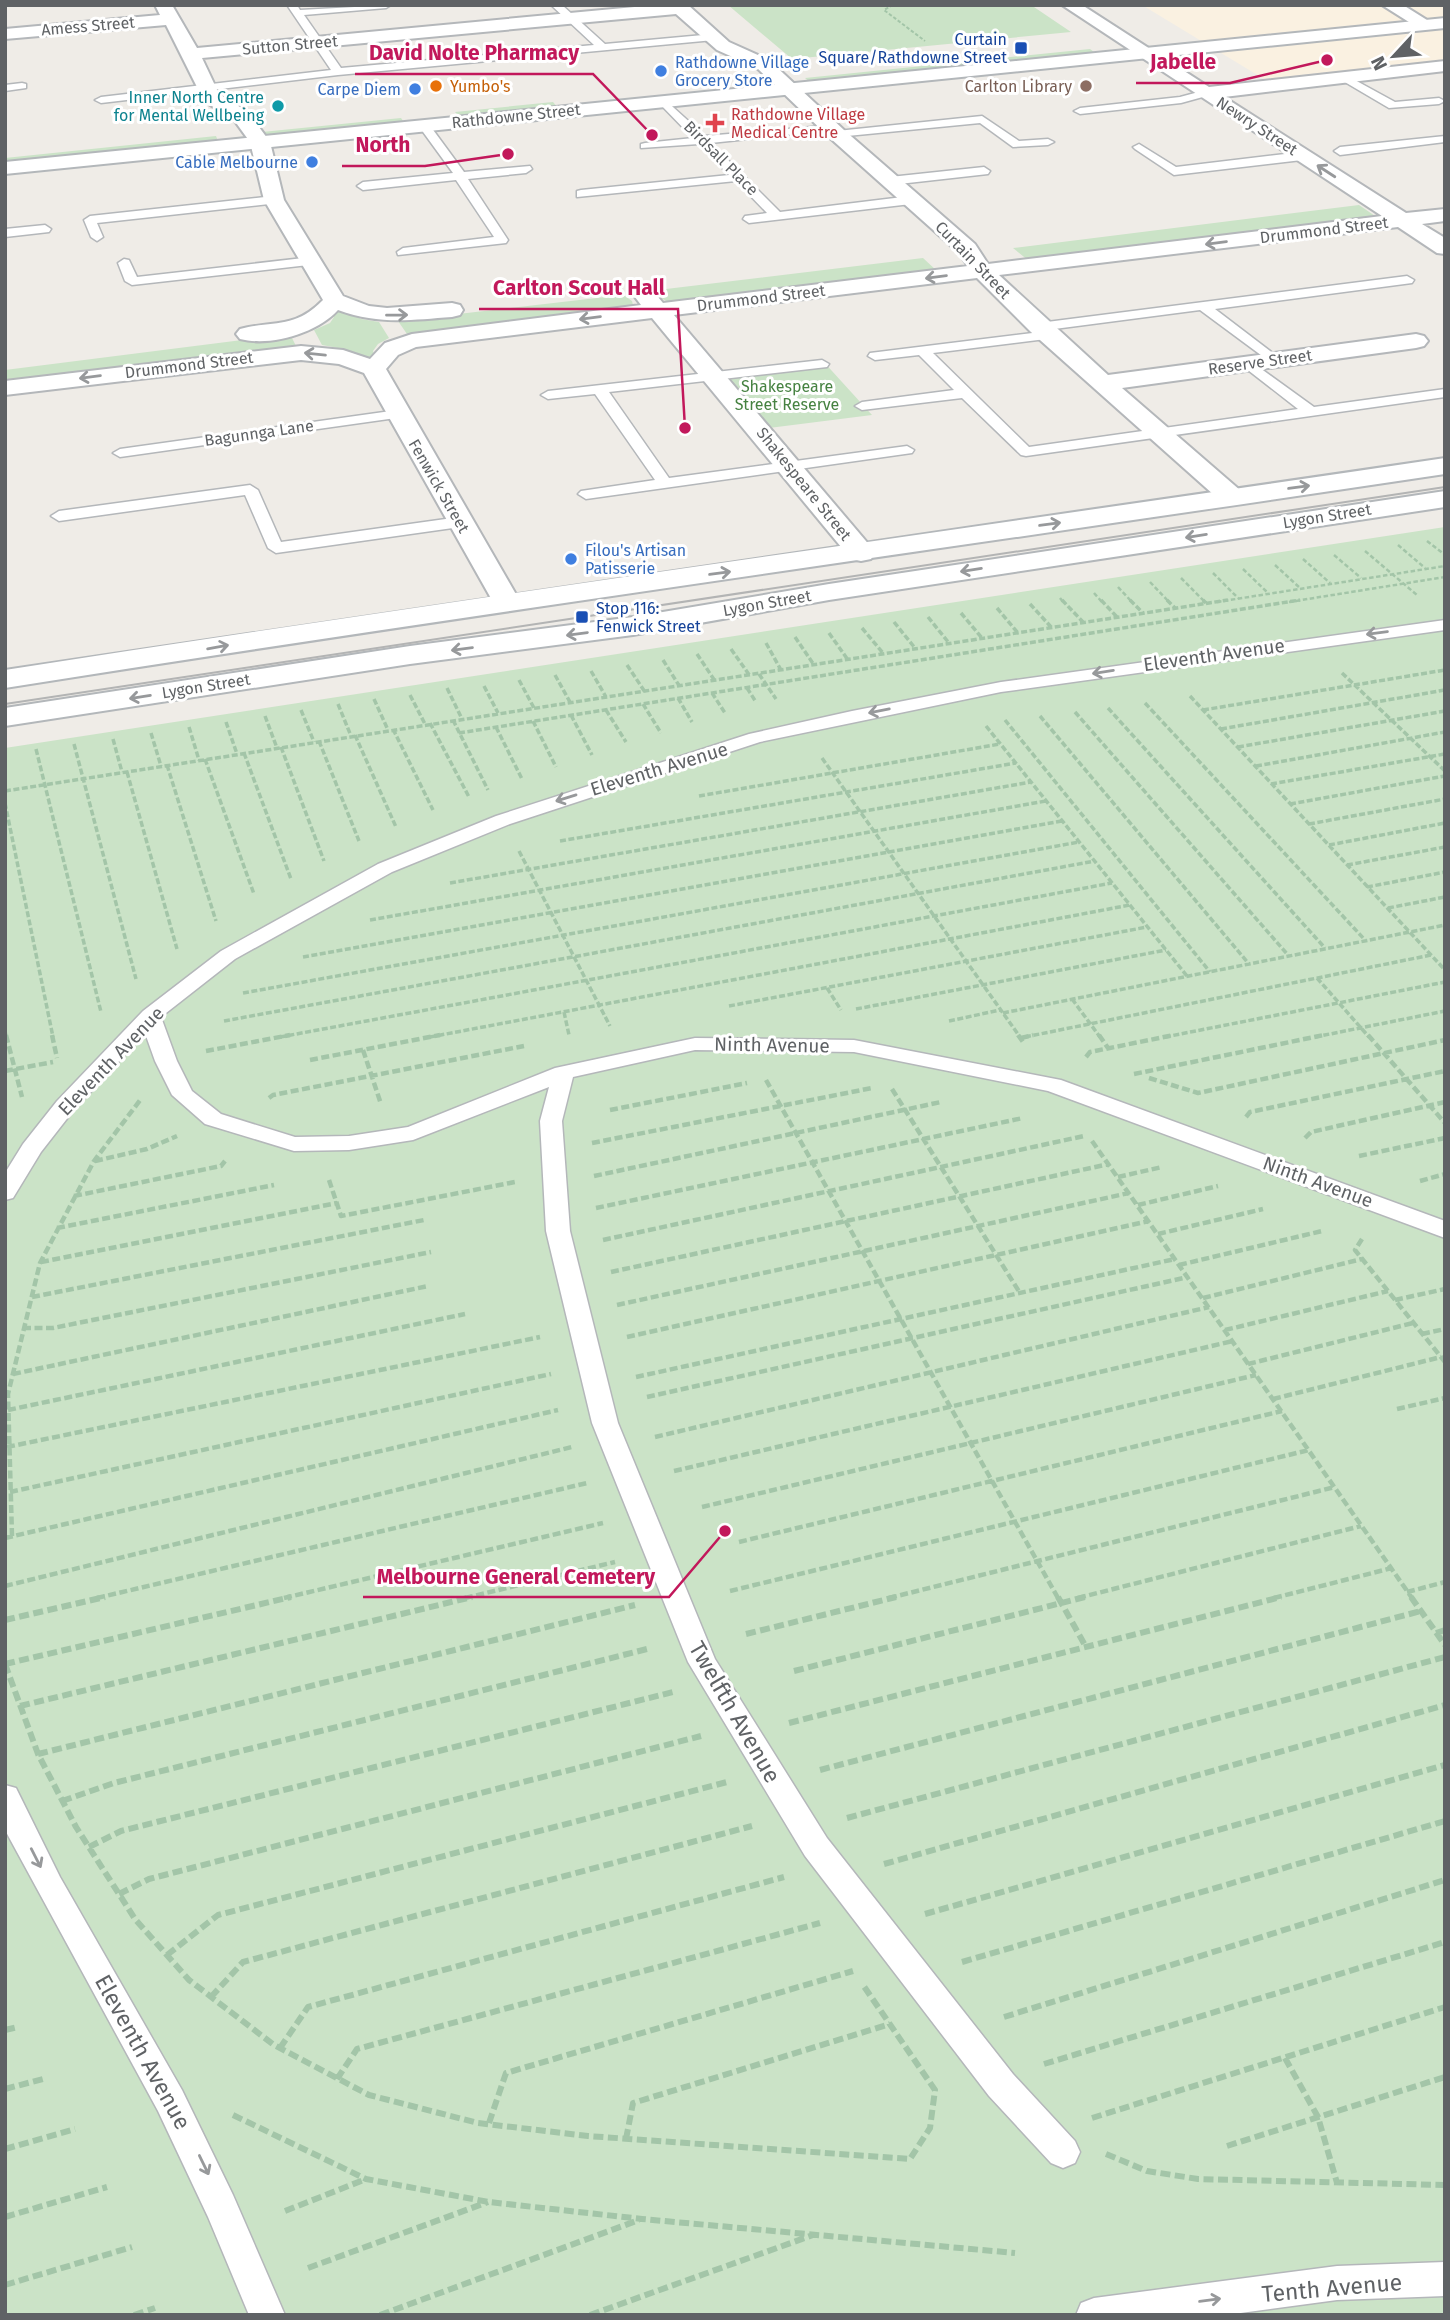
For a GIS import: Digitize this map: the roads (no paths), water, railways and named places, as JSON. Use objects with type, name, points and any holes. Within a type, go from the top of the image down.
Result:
[{"type":"street","name":"Newry Street","points":[[1070,5],[1445,248]]},
{"type":"street","points":[[1390,5],[1426,25]]},
{"type":"street","name":"Sutton Street","points":[[191,54],[679,7]]},
{"type":"street","name":"Curtain Street","points":[[679,7],[731,51],[763,64],[911,200],[978,247],[982,271],[1044,331],[1264,526]]},
{"type":"street","name":"Rathdowne Street","points":[[5,168],[256,136],[1136,48],[1166,41],[1445,11]]},
{"type":"street","points":[[167,12],[191,54],[208,94],[212,113],[225,140],[272,194],[335,301],[365,312],[387,315],[475,307]]},
{"type":"street","name":"Amess Street","points":[[5,34],[167,12]]},
{"type":"street","points":[[411,12],[427,32]]},
{"type":"street","name":"Rathdowne Street","points":[[1166,41],[1445,23]]},
{"type":"street","name":"Newry Street","points":[[1166,41],[1263,103]]},
{"type":"street","points":[[1206,93],[1445,66]]},
{"type":"street","name":"Rathdowne Street","points":[[256,136],[424,125],[663,101],[783,83]]},
{"type":"street","points":[[208,94],[241,116],[256,136],[272,194]]},
{"type":"street","name":"Rathdowne Street","points":[[5,155],[225,140]]},
{"type":"street","points":[[1335,148],[1362,165]]},
{"type":"street","name":"Drummond Street","points":[[1340,204],[1398,197]]},
{"type":"street","points":[[1421,202],[1444,216]]},
{"type":"street","name":"Drummond Street","points":[[5,388],[301,353],[343,357],[373,368],[381,363],[388,352],[404,342],[419,339],[1444,216]]},
{"type":"street","points":[[939,252],[978,247]]},
{"type":"street","name":"Shakespeare Street","points":[[665,284],[631,288],[658,310],[886,583]]},
{"type":"street","name":"Drummond Street","points":[[222,337],[294,327],[319,317],[335,301]]},
{"type":"street","name":"Reserve Street","points":[[1104,383],[1416,341]]},
{"type":"street","name":"Fenwick Street","points":[[373,368],[529,640]]},
{"type":"street","name":"Lygon Street","points":[[5,680],[359,622],[507,603],[1445,466]]},
{"type":"street","name":"Lygon Street","points":[[5,717],[410,655],[529,640],[1445,499]]},
{"type":"lane","points":[[294,9],[386,5]]},
{"type":"lane","points":[[556,5],[603,48]]},
{"type":"lane","points":[[294,9],[338,72]]},
{"type":"lane","points":[[101,100],[208,94],[250,81],[714,37]]},
{"type":"lane","points":[[1342,76],[1393,106],[1443,102]]},
{"type":"lane","points":[[5,88],[22,86]]},
{"type":"lane","points":[[1080,111],[1181,100],[1206,93]]},
{"type":"lane","name":"Birdsall Place","points":[[663,101],[777,216]]},
{"type":"lane","points":[[645,146],[703,139],[982,119],[1017,145],[1048,142]]},
{"type":"lane","points":[[403,252],[502,240],[424,125]]},
{"type":"lane","points":[[1335,148],[1445,139]]},
{"type":"lane","points":[[1139,147],[1174,171],[1302,156]]},
{"type":"lane","points":[[363,186],[526,169]]},
{"type":"lane","points":[[890,181],[984,171]]},
{"type":"lane","points":[[581,194],[740,177]]},
{"type":"lane","points":[[97,237],[90,220],[272,194]]},
{"type":"lane","points":[[749,219],[911,200]]},
{"type":"lane","points":[[5,233],[45,229]]},
{"type":"lane","points":[[124,263],[132,281],[312,261]]},
{"type":"lane","points":[[875,356],[923,351],[1203,306],[1407,279]]},
{"type":"lane","points":[[1203,306],[1273,360]]},
{"type":"lane","points":[[923,351],[1026,452],[1445,393]]},
{"type":"lane","points":[[548,396],[822,363]]},
{"type":"lane","points":[[1250,363],[1311,412]]},
{"type":"lane","points":[[599,389],[665,483]]},
{"type":"lane","points":[[862,406],[965,393]]},
{"type":"lane","name":"Bagunnga Lane","points":[[120,453],[398,414]]},
{"type":"lane","points":[[586,494],[907,450]]},
{"type":"lane","points":[[59,516],[250,490],[276,548],[460,522]]},
{"type":"lane","name":"Eleventh Avenue","points":[[5,1193],[31,1149],[65,1106],[150,1015],[228,955],[372,875],[503,820],[755,738],[798,729],[1001,687],[1308,642],[1445,625]]},
{"type":"lane","name":"Ninth Avenue","points":[[150,1015],[166,1061],[183,1095],[213,1119],[294,1144],[349,1143],[413,1133],[563,1073],[695,1044],[854,1046],[1053,1085],[1445,1230]]},
{"type":"lane","name":"Twelfth Avenue","points":[[563,1073],[551,1121],[558,1231],[605,1423],[702,1662],[816,1847],[1001,2085],[1063,2152]]},
{"type":"lane","name":"Eleventh Avenue","points":[[5,1797],[50,1885],[181,2118],[219,2197],[267,2315]]},
{"type":"lane","name":"Tenth Avenue","points":[[1094,2315],[1337,2283],[1445,2279]]},
{"type":"tram line","points":[[5,704],[1445,487]]},
{"type":"place","name":"Curtain Square/Rathdowne Street","points":[[1021,48]]},
{"type":"place","name":"Jabelle","points":[[1327,60]]},
{"type":"place","name":"Rathdowne Village Grocery Store","points":[[661,71]]},
{"type":"place","name":"Yumbo's","points":[[436,86]]},
{"type":"place","name":"Carlton Library","points":[[1086,86]]},
{"type":"place","name":"Carpe Diem","points":[[415,89]]},
{"type":"place","name":"Inner North Centre for Mental Wellbeing","points":[[278,106]]},
{"type":"place","name":"Rathdowne Village Medical Centre","points":[[715,123]]},
{"type":"place","name":"David Nolte Pharmacy","points":[[652,135]]},
{"type":"place","name":"North","points":[[508,154]]},
{"type":"place","name":"Cable Melbourne","points":[[312,162]]},
{"type":"place","name":"Carlton Scout Hall","points":[[685,428]]},
{"type":"place","name":"Filou's Artisan Patisserie","points":[[571,559]]},
{"type":"place","name":"Stop 116: Fenwick Street","points":[[582,617]]},
{"type":"place","name":"Melbourne General Cemetery","points":[[725,1531]]},
{"type":"park label","name":"Shakespeare Street Reserve","points":[[787,395]]}]
